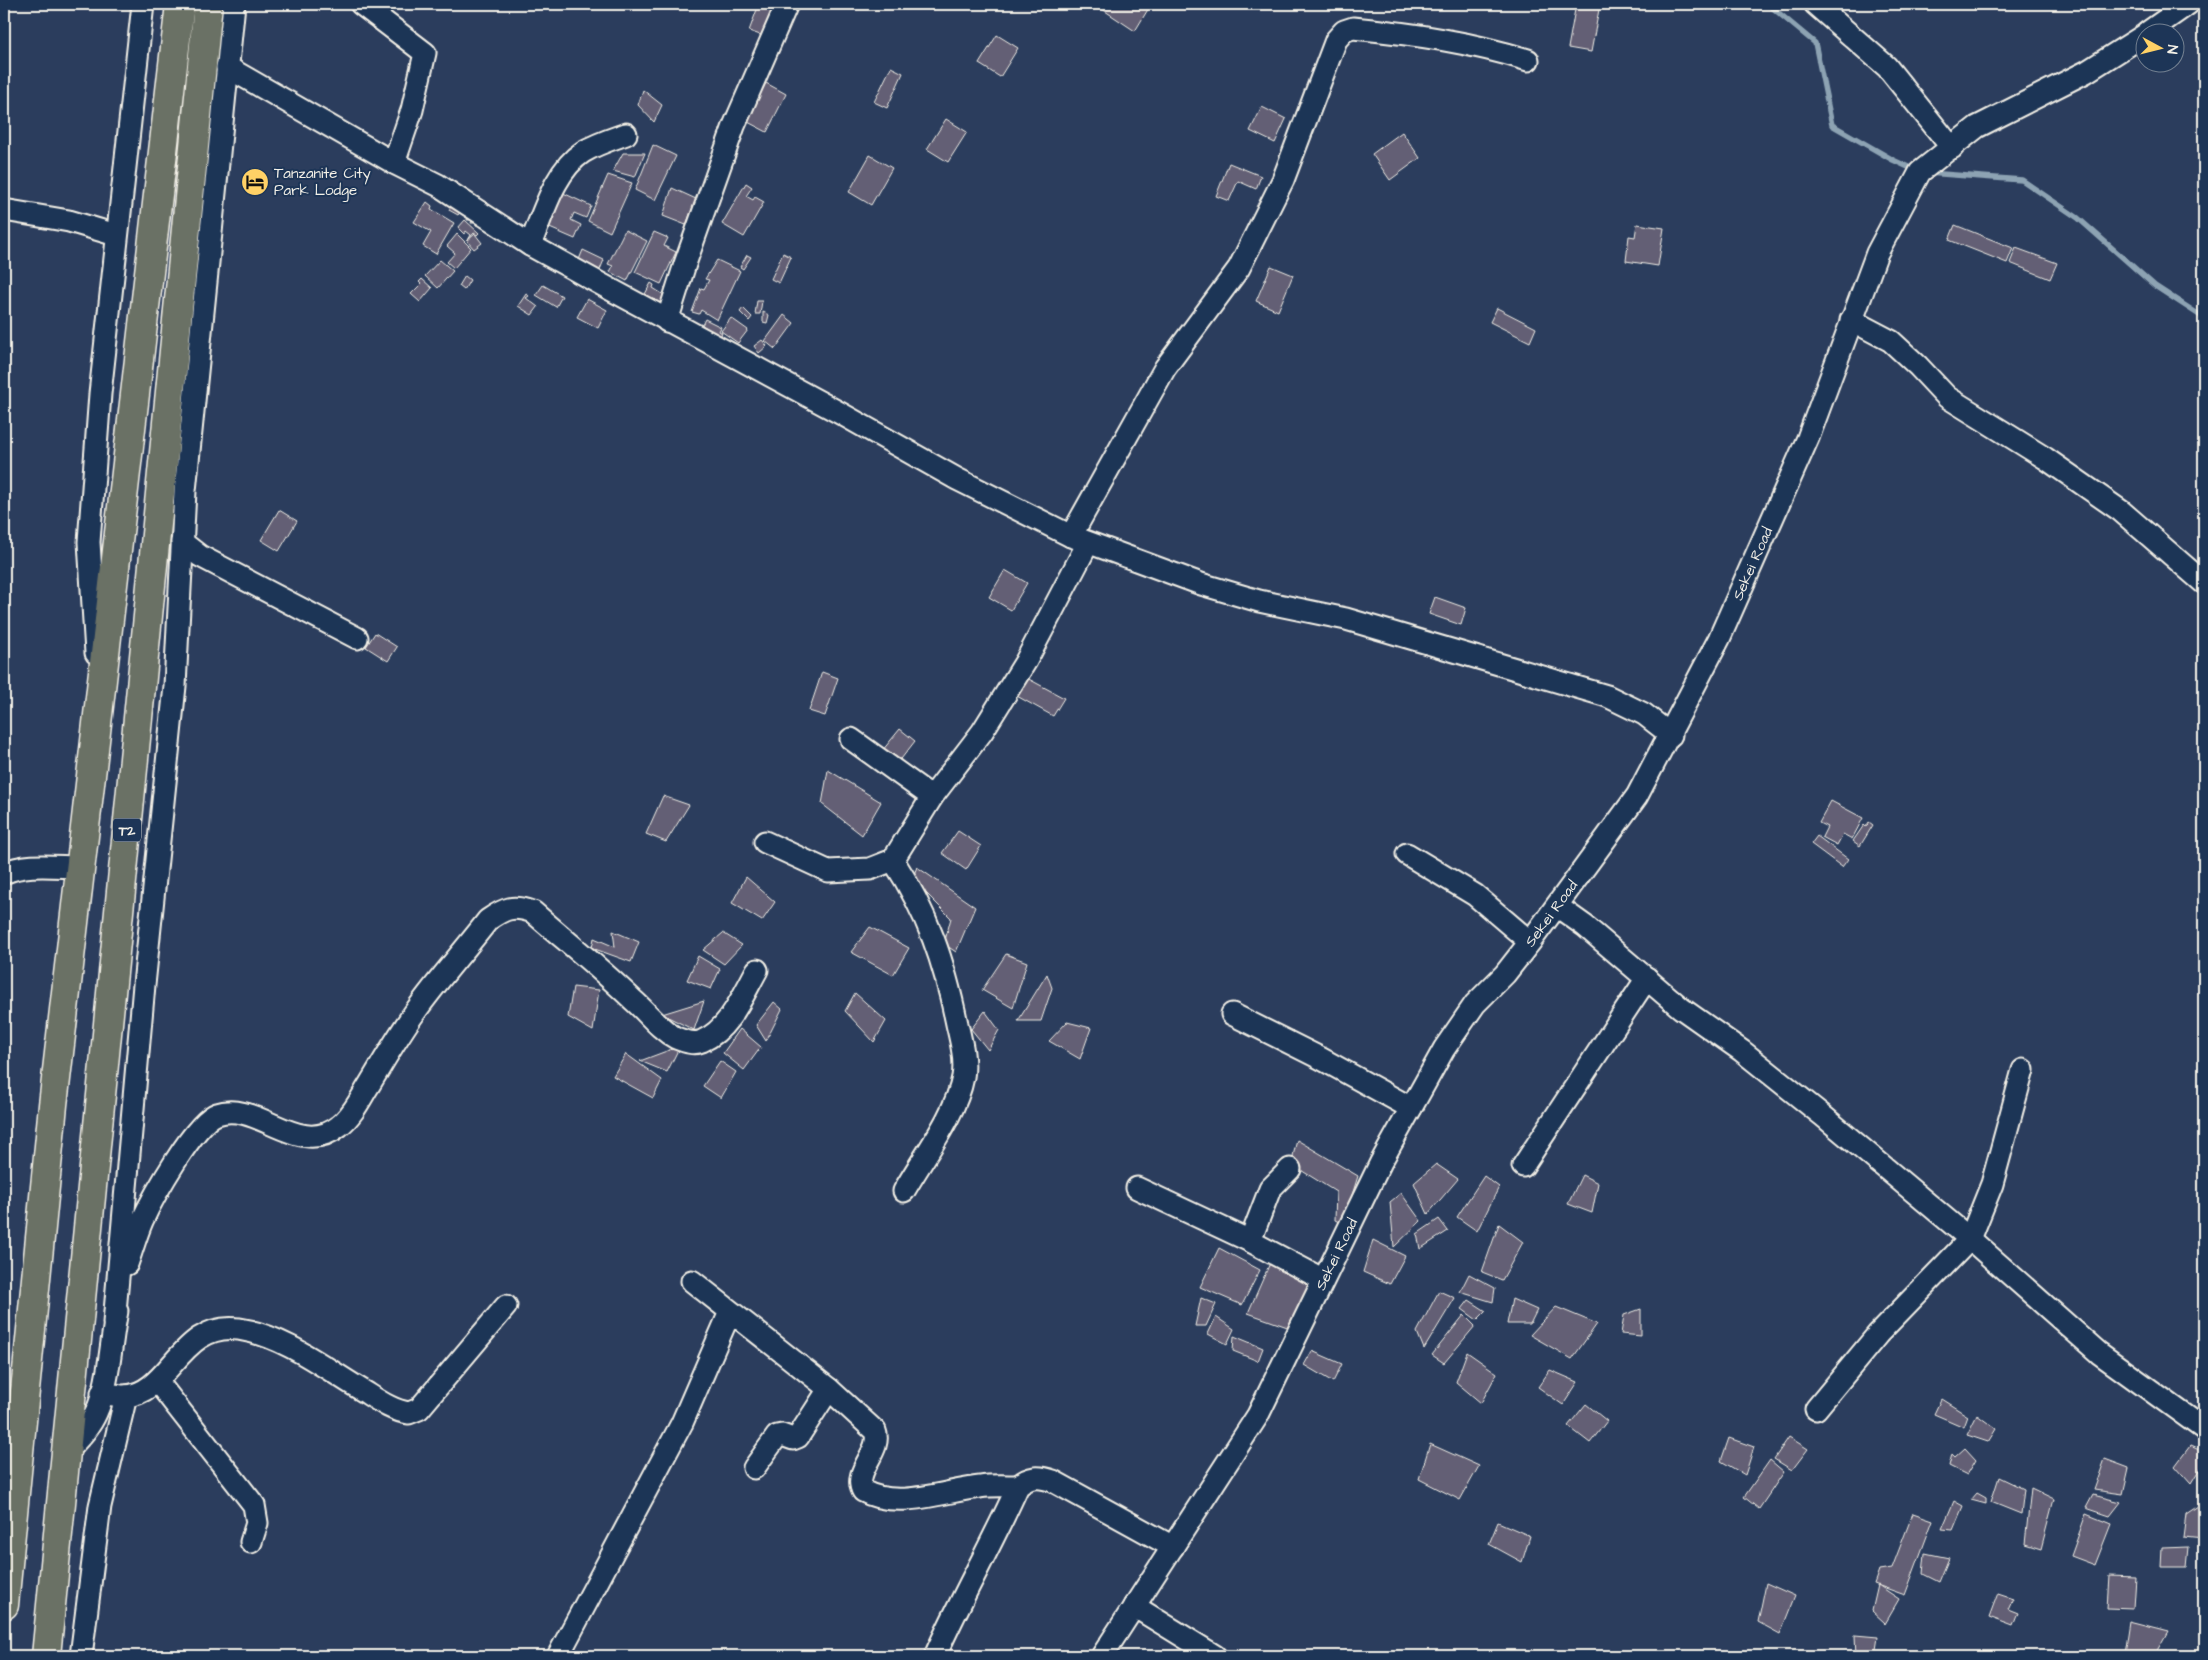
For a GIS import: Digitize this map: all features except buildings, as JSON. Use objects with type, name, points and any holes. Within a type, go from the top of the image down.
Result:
[{"type":"highway","points":[[4,1605],[53,1106],[180,4]]},
{"type":"highway","name":"T2","points":[[46,1656],[208,4]]},
{"type":"street","points":[[99,698],[89,542],[100,394],[116,235],[143,4]]},
{"type":"street","points":[[114,1324],[144,985],[175,686],[182,542],[234,4]]},
{"type":"street","points":[[361,4],[425,53],[412,110],[394,163]]},
{"type":"street","points":[[667,321],[734,126],[787,4]]},
{"type":"street","points":[[1815,4],[1887,67],[1952,148]]},
{"type":"street","name":"Sekei Road","points":[[2163,22],[2188,4]]},
{"type":"street","points":[[765,842],[828,871],[870,869],[893,860],[932,796],[992,717],[1030,653],[1080,539],[1165,368],[1239,268],[1283,180],[1321,75],[1336,40],[1344,32],[1353,28],[1420,34],[1481,46],[1528,60]]},
{"type":"street","name":"Sekei Road","points":[[1102,1656],[1258,1415],[1322,1279],[1381,1162],[1444,1049],[1475,1004],[1505,974],[1558,906],[1637,796],[1719,639],[1808,438],[1877,254],[1920,172],[1977,127],[2086,72],[2136,40]]},
{"type":"street","points":[[227,67],[394,163],[438,185],[530,245],[667,321],[840,413],[957,479],[1080,539],[1201,584],[1259,601],[1346,619],[1608,696],[1644,714],[1671,734]]},
{"type":"street","points":[[530,245],[552,192],[564,172],[582,152],[626,134]]},
{"type":"street","points":[[4,210],[69,221],[116,235]]},
{"type":"street","points":[[1852,320],[1890,341],[1918,366],[1947,397],[2045,458],[2120,511],[2204,583]]},
{"type":"street","points":[[182,542],[200,556],[357,638]]},
{"type":"street","points":[[851,739],[932,796]]},
{"type":"street","points":[[1407,854],[1475,895],[1530,942]]},
{"type":"street","points":[[893,860],[914,893],[938,946],[949,985],[962,1050],[963,1076],[950,1111],[904,1191]]},
{"type":"street","points":[[4,873],[12,869],[38,867],[80,868]]},
{"type":"street","points":[[65,1453],[89,1425],[96,1413],[102,1393],[127,1263],[142,1221],[194,1133],[206,1119],[218,1113],[234,1112],[303,1136],[329,1133],[340,1126],[353,1111],[415,1012],[488,920],[504,909],[515,906],[533,912],[634,1000],[658,1025],[686,1042],[702,1041],[719,1030],[739,1003],[757,970]]},
{"type":"street","points":[[1558,906],[1681,1008],[1742,1051],[1822,1115],[1970,1238],[2099,1353],[2204,1429]]},
{"type":"street","points":[[1523,1166],[1647,978]]},
{"type":"street","points":[[1232,1014],[1320,1058],[1411,1108]]},
{"type":"street","points":[[1816,1409],[1878,1334],[1970,1238],[1992,1184],[2023,1070]]},
{"type":"street","points":[[1250,1241],[1270,1190],[1290,1169]]},
{"type":"street","points":[[1137,1188],[1250,1241],[1322,1279]]},
{"type":"street","points":[[692,1282],[829,1389],[876,1434],[876,1442],[860,1480],[861,1488],[868,1494],[910,1499],[990,1485],[1018,1486],[1033,1477],[1053,1481],[1173,1547]]},
{"type":"street","points":[[102,1393],[126,1396],[157,1381],[194,1340],[222,1329],[239,1329],[282,1343],[387,1406],[409,1413],[419,1409],[506,1306]]},
{"type":"street","points":[[558,1656],[682,1423],[730,1312]]},
{"type":"street","points":[[157,1381],[254,1505],[257,1523],[251,1542]]},
{"type":"street","points":[[754,1468],[777,1436],[782,1435],[793,1440],[798,1437],[829,1389]]},
{"type":"street","points":[[81,1656],[100,1506],[126,1396]]},
{"type":"street","points":[[935,1656],[955,1611],[991,1545],[1018,1486]]},
{"type":"street","points":[[1134,1606],[1215,1656]]},
{"type":"waterway","points":[[1768,4],[1815,43],[1832,125],[1893,160],[1917,171]]},
{"type":"waterway","points":[[1928,173],[2022,180],[2078,218],[2155,286],[2204,318]]},
{"type":"place","name":"Tanzanite City Park Lodge","points":[[255,182]]}]
